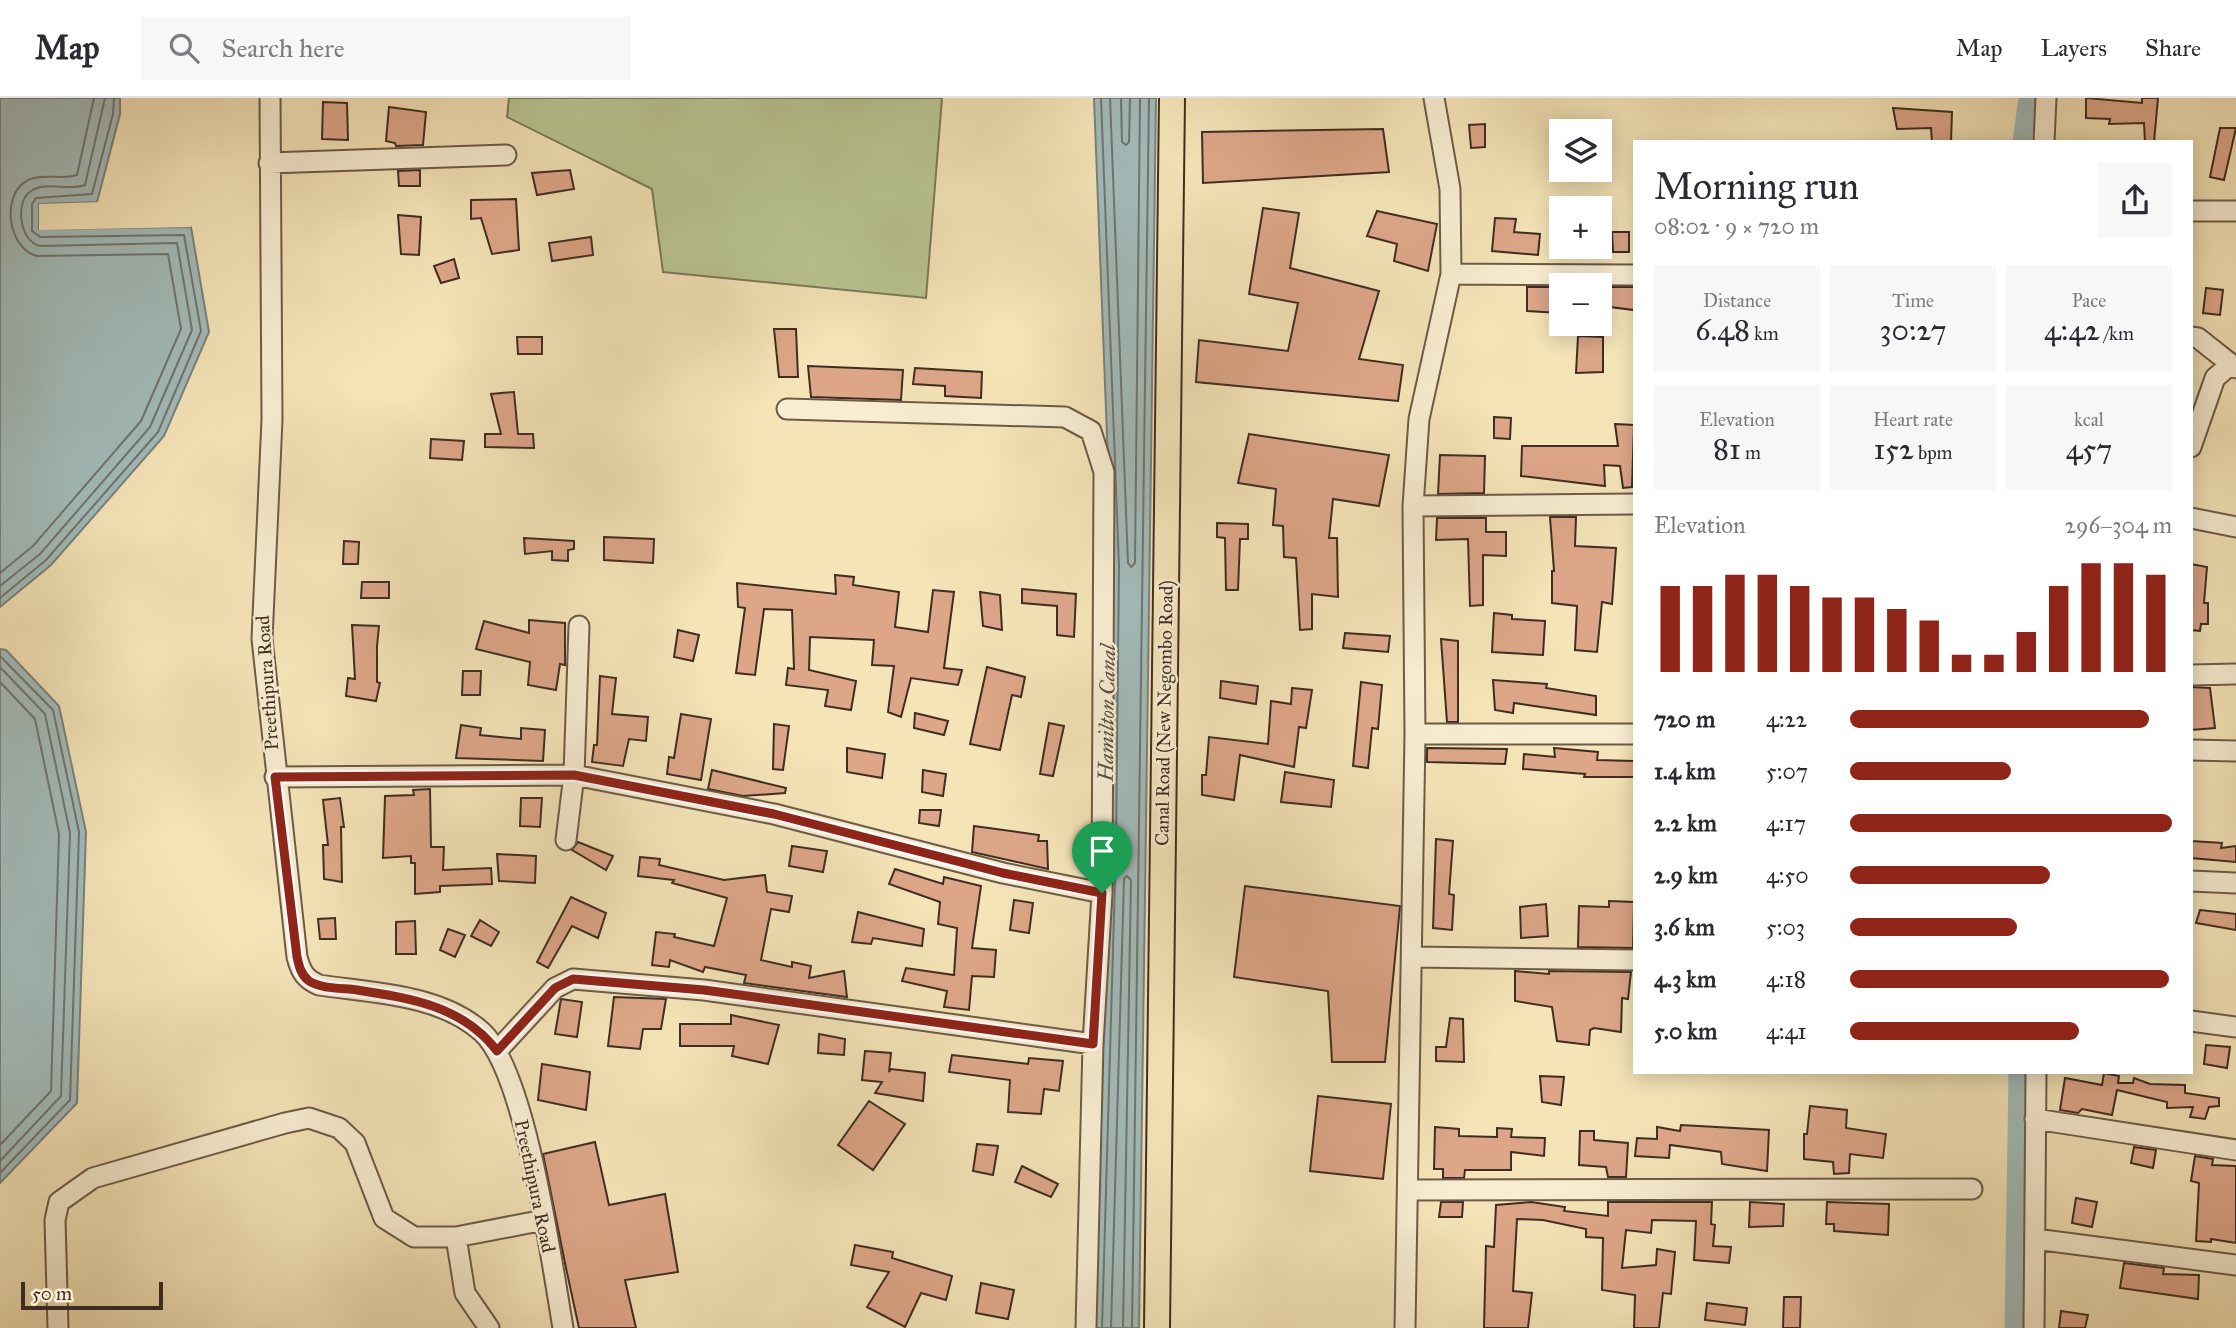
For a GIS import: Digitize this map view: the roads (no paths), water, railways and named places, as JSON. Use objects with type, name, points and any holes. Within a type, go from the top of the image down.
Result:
[{"type":"main road","name":"Canal Road (New Negombo Road)","points":[[1157,1328],[1172,98]]},
{"type":"street","name":"Preethipura Road","points":[[270,98],[272,420],[261,609],[265,689],[297,957],[303,975],[319,985],[410,999],[446,1010],[482,1031],[497,1051],[517,1102],[544,1220],[564,1328]]},
{"type":"street","points":[[1405,1328],[1410,1190],[1415,734],[1413,506],[1419,419],[1451,274],[1450,189],[1434,98]]},
{"type":"street","points":[[2044,140],[2046,98]]},
{"type":"street","points":[[269,163],[506,155]]},
{"type":"street","points":[[2193,211],[2236,211]]},
{"type":"street","points":[[1451,274],[1633,275]]},
{"type":"street","points":[[2193,337],[2198,338],[2233,366],[2215,378],[2193,441]]},
{"type":"street","points":[[787,410],[1065,417],[1091,431],[1104,472],[1102,893],[1093,1044],[1086,1328]]},
{"type":"street","points":[[1413,506],[1633,505]]},
{"type":"street","points":[[2193,518],[2236,527]]},
{"type":"street","points":[[566,840],[574,775],[579,626]]},
{"type":"street","points":[[2193,676],[2236,674]]},
{"type":"street","points":[[1415,734],[1633,734]]},
{"type":"street","points":[[2193,750],[2236,751]]},
{"type":"street","points":[[275,777],[574,775],[774,814],[1003,873],[1102,893]]},
{"type":"street","points":[[2193,881],[2236,883]]},
{"type":"street","points":[[1412,957],[1633,960]]},
{"type":"street","points":[[497,1051],[555,988],[573,979],[704,990],[1093,1044]]},
{"type":"street","points":[[2193,1021],[2236,1027]]},
{"type":"street","points":[[2034,1328],[2036,1074]]},
{"type":"street","points":[[58,1328],[55,1220],[59,1202],[93,1178],[285,1123],[309,1118],[339,1128],[355,1143],[384,1218],[414,1237],[456,1237],[544,1220]]},
{"type":"street","points":[[2035,1119],[2236,1150]]},
{"type":"street","points":[[1410,1190],[1972,1189]]},
{"type":"street","points":[[456,1237],[465,1293],[489,1328]]},
{"type":"street","points":[[2035,1240],[2236,1265]]},
{"type":"water","points":[[0,98],[120,98],[120,114],[97,202],[39,204],[39,229],[191,227],[209,332],[164,436],[51,565],[0,607]]},
{"type":"water","points":[[1094,98],[1156,98],[1139,1328],[1095,1328],[1109,847],[1112,566]]},
{"type":"water","points":[[0,649],[6,650],[59,706],[86,832],[77,1103],[0,1183]]},
{"type":"waterway","points":[[2022,140],[2028,98]]},
{"type":"waterway","points":[[2014,1328],[2018,1074]]},
{"type":"water label","name":"Hamilton Canal","points":[[1107,713]]}]
